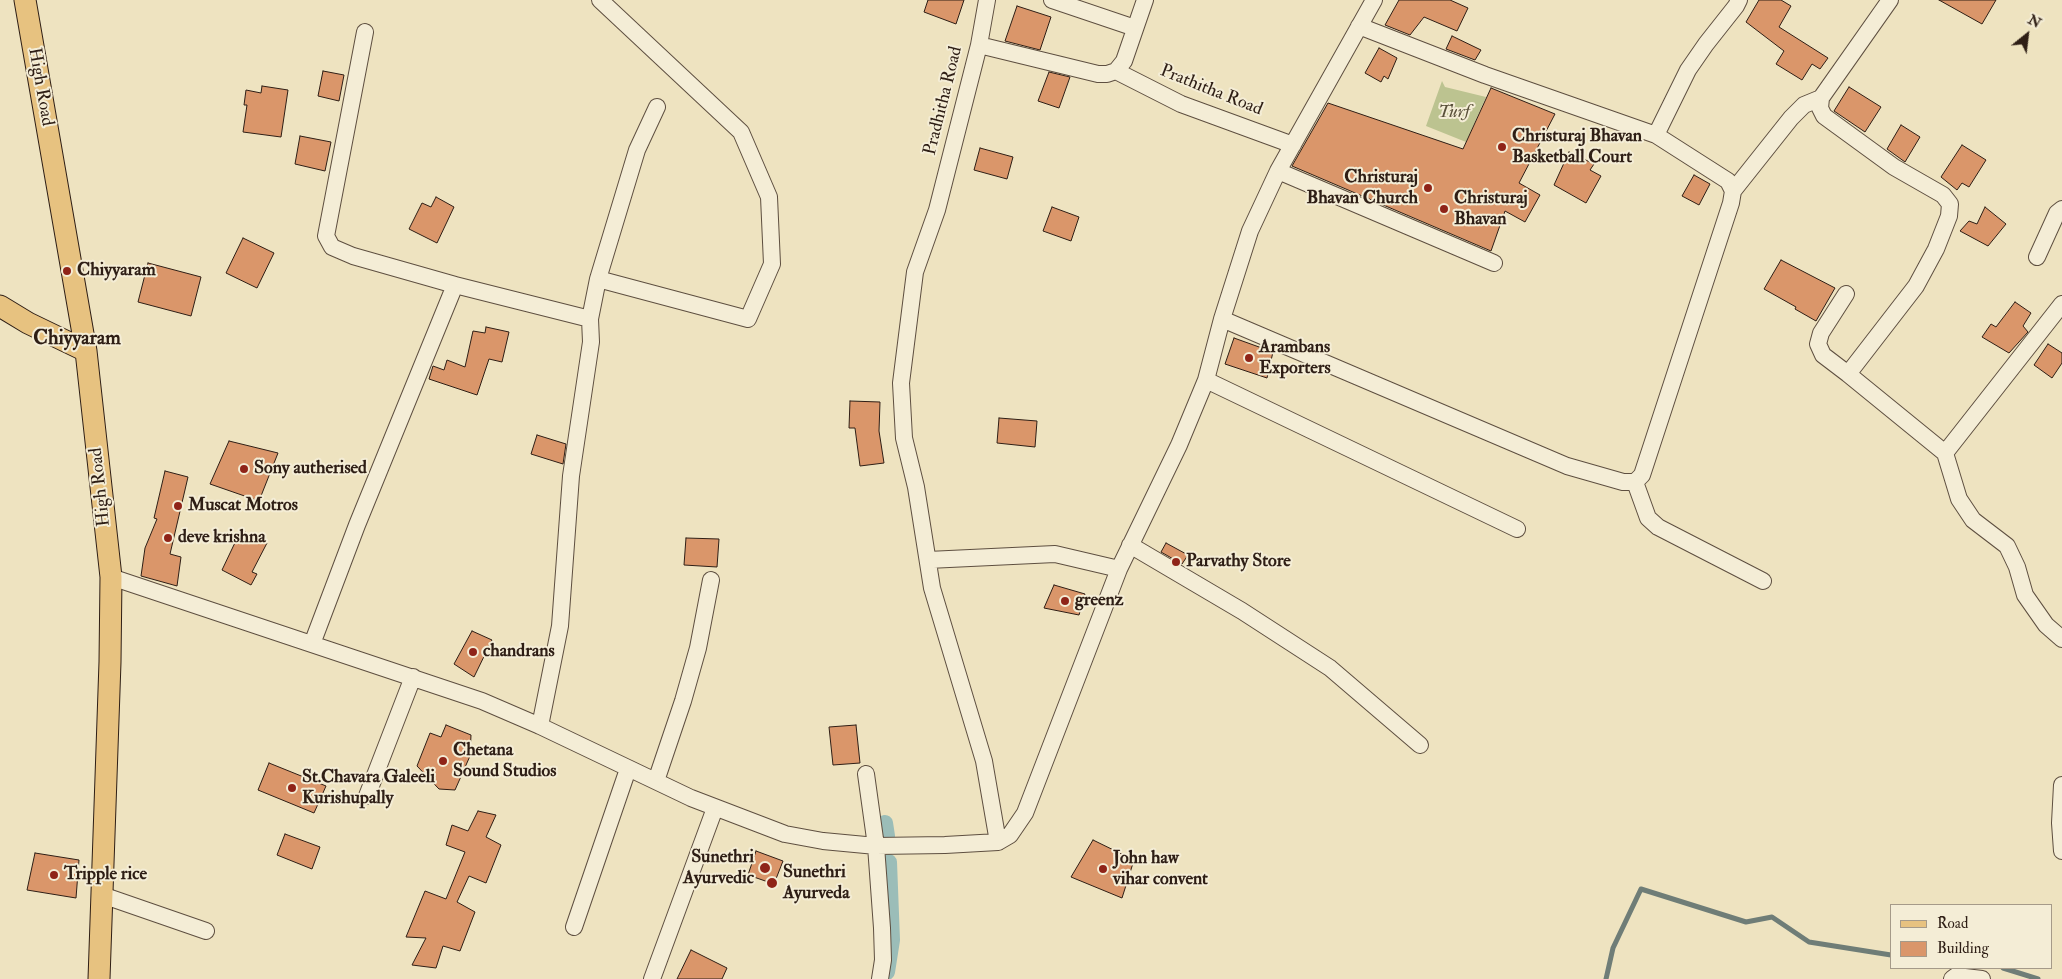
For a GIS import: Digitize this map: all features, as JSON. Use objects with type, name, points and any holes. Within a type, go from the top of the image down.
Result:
[{"type":"main road","name":"High Road","points":[[25,0],[86,351],[111,577],[98,979]]},
{"type":"main road","points":[[0,306],[28,323],[86,351]]},
{"type":"street","points":[[598,279],[748,319],[772,264],[770,197],[741,132],[600,0]]},
{"type":"street","name":"Pradhitha Road","points":[[987,0],[979,45],[937,210],[915,272],[901,383],[904,438],[916,487],[932,588],[984,761],[998,842]]},
{"type":"street","points":[[1052,0],[1135,28]]},
{"type":"street","points":[[979,45],[1098,74],[1107,74],[1116,71],[1124,61],[1145,0]]},
{"type":"street","points":[[111,577],[482,701],[715,808],[794,836],[876,846],[998,842],[1010,836],[1024,813],[1118,569],[1179,445],[1206,380],[1222,319],[1250,231],[1278,170],[1374,0]]},
{"type":"street","points":[[1656,136],[1688,70],[1739,0]]},
{"type":"street","points":[[1848,374],[1916,286],[1936,249],[1950,216],[1950,204],[1943,195],[1894,166],[1824,116],[1820,108],[1821,98],[1890,0]]},
{"type":"street","points":[[1359,26],[1485,75],[1656,136],[1728,182],[1733,191]]},
{"type":"street","points":[[365,32],[326,236],[332,247],[353,256],[455,285],[590,320]]},
{"type":"street","name":"Prathitha Road","points":[[1116,71],[1181,104],[1293,145]]},
{"type":"street","points":[[1222,319],[1567,466],[1623,482],[1635,482],[1642,475],[1731,204],[1733,191],[1791,118],[1804,105],[1821,98]]},
{"type":"street","points":[[540,726],[560,626],[571,476],[591,342],[590,320],[598,279],[637,150],[657,108]]},
{"type":"street","points":[[1278,170],[1494,263]]},
{"type":"street","points":[[2037,257],[2057,213],[2062,209]]},
{"type":"street","points":[[312,644],[357,525],[455,285]]},
{"type":"street","points":[[1846,294],[1821,333],[1818,344],[1824,355],[1944,453],[1959,499],[1973,520],[2007,546],[2017,567],[2025,595],[2046,625],[2062,638]]},
{"type":"street","points":[[1944,453],[2062,304]]},
{"type":"street","points":[[1206,380],[1516,529]]},
{"type":"street","points":[[1635,482],[1648,518],[1658,527],[1763,581]]},
{"type":"street","points":[[1130,545],[1242,611],[1330,668],[1420,744]]},
{"type":"street","points":[[928,560],[1055,554],[1118,569]]},
{"type":"street","points":[[656,781],[683,701],[695,657],[711,580]]},
{"type":"street","points":[[368,796],[413,677]]},
{"type":"street","points":[[574,927],[628,768]]},
{"type":"street","points":[[866,774],[876,846],[883,947],[880,979]]},
{"type":"street","points":[[2062,785],[2060,823],[2062,851]]},
{"type":"street","points":[[652,979],[715,808]]},
{"type":"street","points":[[102,895],[206,931]]},
{"type":"street","points":[[1952,979],[1956,976],[1982,979]]},
{"type":"green space","name":"Turf","points":[[1442,81],[1445,87],[1486,97],[1466,142],[1426,126]]},
{"type":"building","points":[[928,0],[964,0],[956,24],[924,12]]},
{"type":"building","points":[[1399,0],[1450,0],[1468,8],[1457,31],[1424,17],[1410,35],[1385,25]]},
{"type":"building","points":[[1759,0],[1781,0],[1791,6],[1779,27],[1828,58],[1820,69],[1812,64],[1802,80],[1776,64],[1784,51],[1746,22]]},
{"type":"building","points":[[1939,0],[1996,0],[1982,24]]},
{"type":"building","points":[[1017,6],[1051,17],[1040,50],[1005,41]]},
{"type":"building","points":[[1452,36],[1481,50],[1475,60],[1446,49]]},
{"type":"building","points":[[1379,48],[1397,58],[1388,79],[1384,76],[1381,82],[1365,73]]},
{"type":"building","points":[[323,71],[344,75],[339,101],[318,96]]},
{"type":"building","points":[[1049,72],[1070,77],[1059,108],[1038,101]]},
{"type":"building","points":[[262,86],[288,90],[281,137],[243,132],[247,105],[244,105],[246,90],[261,93]]},
{"type":"building","points":[[1849,87],[1881,107],[1865,132],[1834,111]]},
{"type":"building","name":"Christuraj Bhavan Church","points":[[1491,88],[1555,114],[1519,183],[1540,195],[1525,222],[1505,211],[1491,251],[1292,166],[1328,103],[1463,149]]},
{"type":"building","points":[[1901,125],[1920,137],[1905,162],[1887,149]]},
{"type":"building","points":[[300,136],[331,142],[325,171],[295,164]]},
{"type":"building","points":[[1962,145],[1986,160],[1969,187],[1962,183],[1957,190],[1941,177]]},
{"type":"building","points":[[980,148],[1013,157],[1007,179],[974,170]]},
{"type":"building","points":[[1569,152],[1594,164],[1590,170],[1601,176],[1586,203],[1554,185]]},
{"type":"building","points":[[1694,175],[1710,184],[1699,205],[1682,196]]},
{"type":"building","points":[[436,197],[454,207],[437,243],[409,229],[422,203],[431,207]]},
{"type":"building","points":[[1052,207],[1079,217],[1071,241],[1043,231]]},
{"type":"building","points":[[1985,207],[2006,224],[1988,246],[1960,231],[1969,221],[1977,224]]},
{"type":"building","points":[[243,238],[274,253],[257,288],[226,273]]},
{"type":"building","points":[[1781,260],[1835,288],[1816,321],[1764,289]]},
{"type":"building","points":[[148,263],[201,277],[191,316],[138,302]]},
{"type":"building","points":[[2015,302],[2031,313],[2023,326],[2028,332],[2009,353],[1982,337],[1991,324],[1996,327]]},
{"type":"building","points":[[486,327],[509,332],[502,362],[489,359],[477,395],[429,379],[433,366],[444,370],[447,360],[465,367],[473,331],[485,333]]},
{"type":"building","name":"Arambans Exporters","points":[[1234,338],[1273,352],[1267,378],[1225,364]]},
{"type":"building","points":[[2048,344],[2062,353],[2062,363],[2052,378],[2034,365]]},
{"type":"building","points":[[850,401],[880,402],[879,431],[884,463],[860,466],[855,428],[849,428]]},
{"type":"building","points":[[999,418],[1037,421],[1035,447],[997,443]]},
{"type":"building","points":[[537,435],[566,444],[563,464],[531,454]]},
{"type":"building","name":"Sony autherised","points":[[229,441],[278,453],[259,501],[210,484]]},
{"type":"building","points":[[165,471],[188,477],[170,554],[181,557],[177,586],[141,576],[145,548],[157,519],[154,518]]},
{"type":"building","points":[[241,530],[267,543],[252,572],[257,574],[251,585],[222,570]]},
{"type":"building","points":[[686,538],[719,539],[717,567],[684,565]]},
{"type":"building","name":"Parvathy Store","points":[[1166,543],[1188,555],[1182,564],[1161,552]]},
{"type":"building","name":"greenz","points":[[1054,585],[1085,594],[1079,615],[1044,608]]},
{"type":"building","name":"chandrans","points":[[472,631],[492,640],[474,677],[454,664]]},
{"type":"building","name":"Chetana Sound Studios","points":[[446,725],[471,735],[470,756],[455,790],[439,789],[417,766],[430,733],[441,737]]},
{"type":"building","points":[[856,725],[860,763],[833,765],[829,727]]},
{"type":"building","name":"St.Chavara Galeeli Kurishupally","points":[[269,763],[326,786],[314,813],[258,790]]},
{"type":"building","points":[[478,811],[496,815],[486,837],[501,845],[486,883],[469,876],[457,902],[475,912],[460,951],[443,946],[436,968],[412,965],[426,938],[406,937],[425,891],[446,899],[465,852],[446,845],[452,825],[468,831]]},
{"type":"building","points":[[285,834],[320,847],[312,869],[277,855]]},
{"type":"building","name":"John haw vihar convent","points":[[1093,840],[1134,860],[1122,898],[1071,877]]},
{"type":"building","name":"Sunethri Ayurvedic","points":[[756,851],[783,861],[774,884],[748,875]]},
{"type":"building","name":"Tripple rice","points":[[35,853],[79,860],[76,898],[27,890]]},
{"type":"building","points":[[691,950],[727,968],[722,979],[677,979]]},
{"type":"waterway","points":[[885,823],[887,836]]},
{"type":"waterway","points":[[887,972],[892,940],[889,862]]},
{"type":"waterway","points":[[1606,979],[1613,948],[1641,889],[1746,922],[1772,917],[1809,942],[1890,955]]},
{"type":"waterway","points":[[2006,969],[2038,979]]},
{"type":"place","name":"Christuraj Bhavan Basketball Court","points":[[1502,147]]},
{"type":"place","name":"Christuraj Bhavan Church","points":[[1428,188]]},
{"type":"place","name":"Christuraj Bhavan","points":[[1444,209]]},
{"type":"place","name":"Chiyyaram","points":[[67,271]]},
{"type":"place","name":"Arambans Exporters","points":[[1249,358]]},
{"type":"place","name":"Sony autherised","points":[[244,469]]},
{"type":"place","name":"Muscat Motros","points":[[178,506]]},
{"type":"place","name":"deve krishna","points":[[168,538]]},
{"type":"place","name":"Parvathy Store","points":[[1176,562]]},
{"type":"place","name":"greenz","points":[[1065,601]]},
{"type":"place","name":"chandrans","points":[[473,652]]},
{"type":"place","name":"Chetana Sound Studios","points":[[443,761]]},
{"type":"place","name":"St.Chavara Galeeli Kurishupally","points":[[292,788]]},
{"type":"place","name":"Sunethri Ayurvedic","points":[[765,868]]},
{"type":"place","name":"John haw vihar convent","points":[[1103,869]]},
{"type":"place","name":"Tripple rice","points":[[54,875]]},
{"type":"place","name":"Sunethri Ayurveda","points":[[772,883]]},
{"type":"district","name":"Chiyyaram","points":[[77,340]]}]
